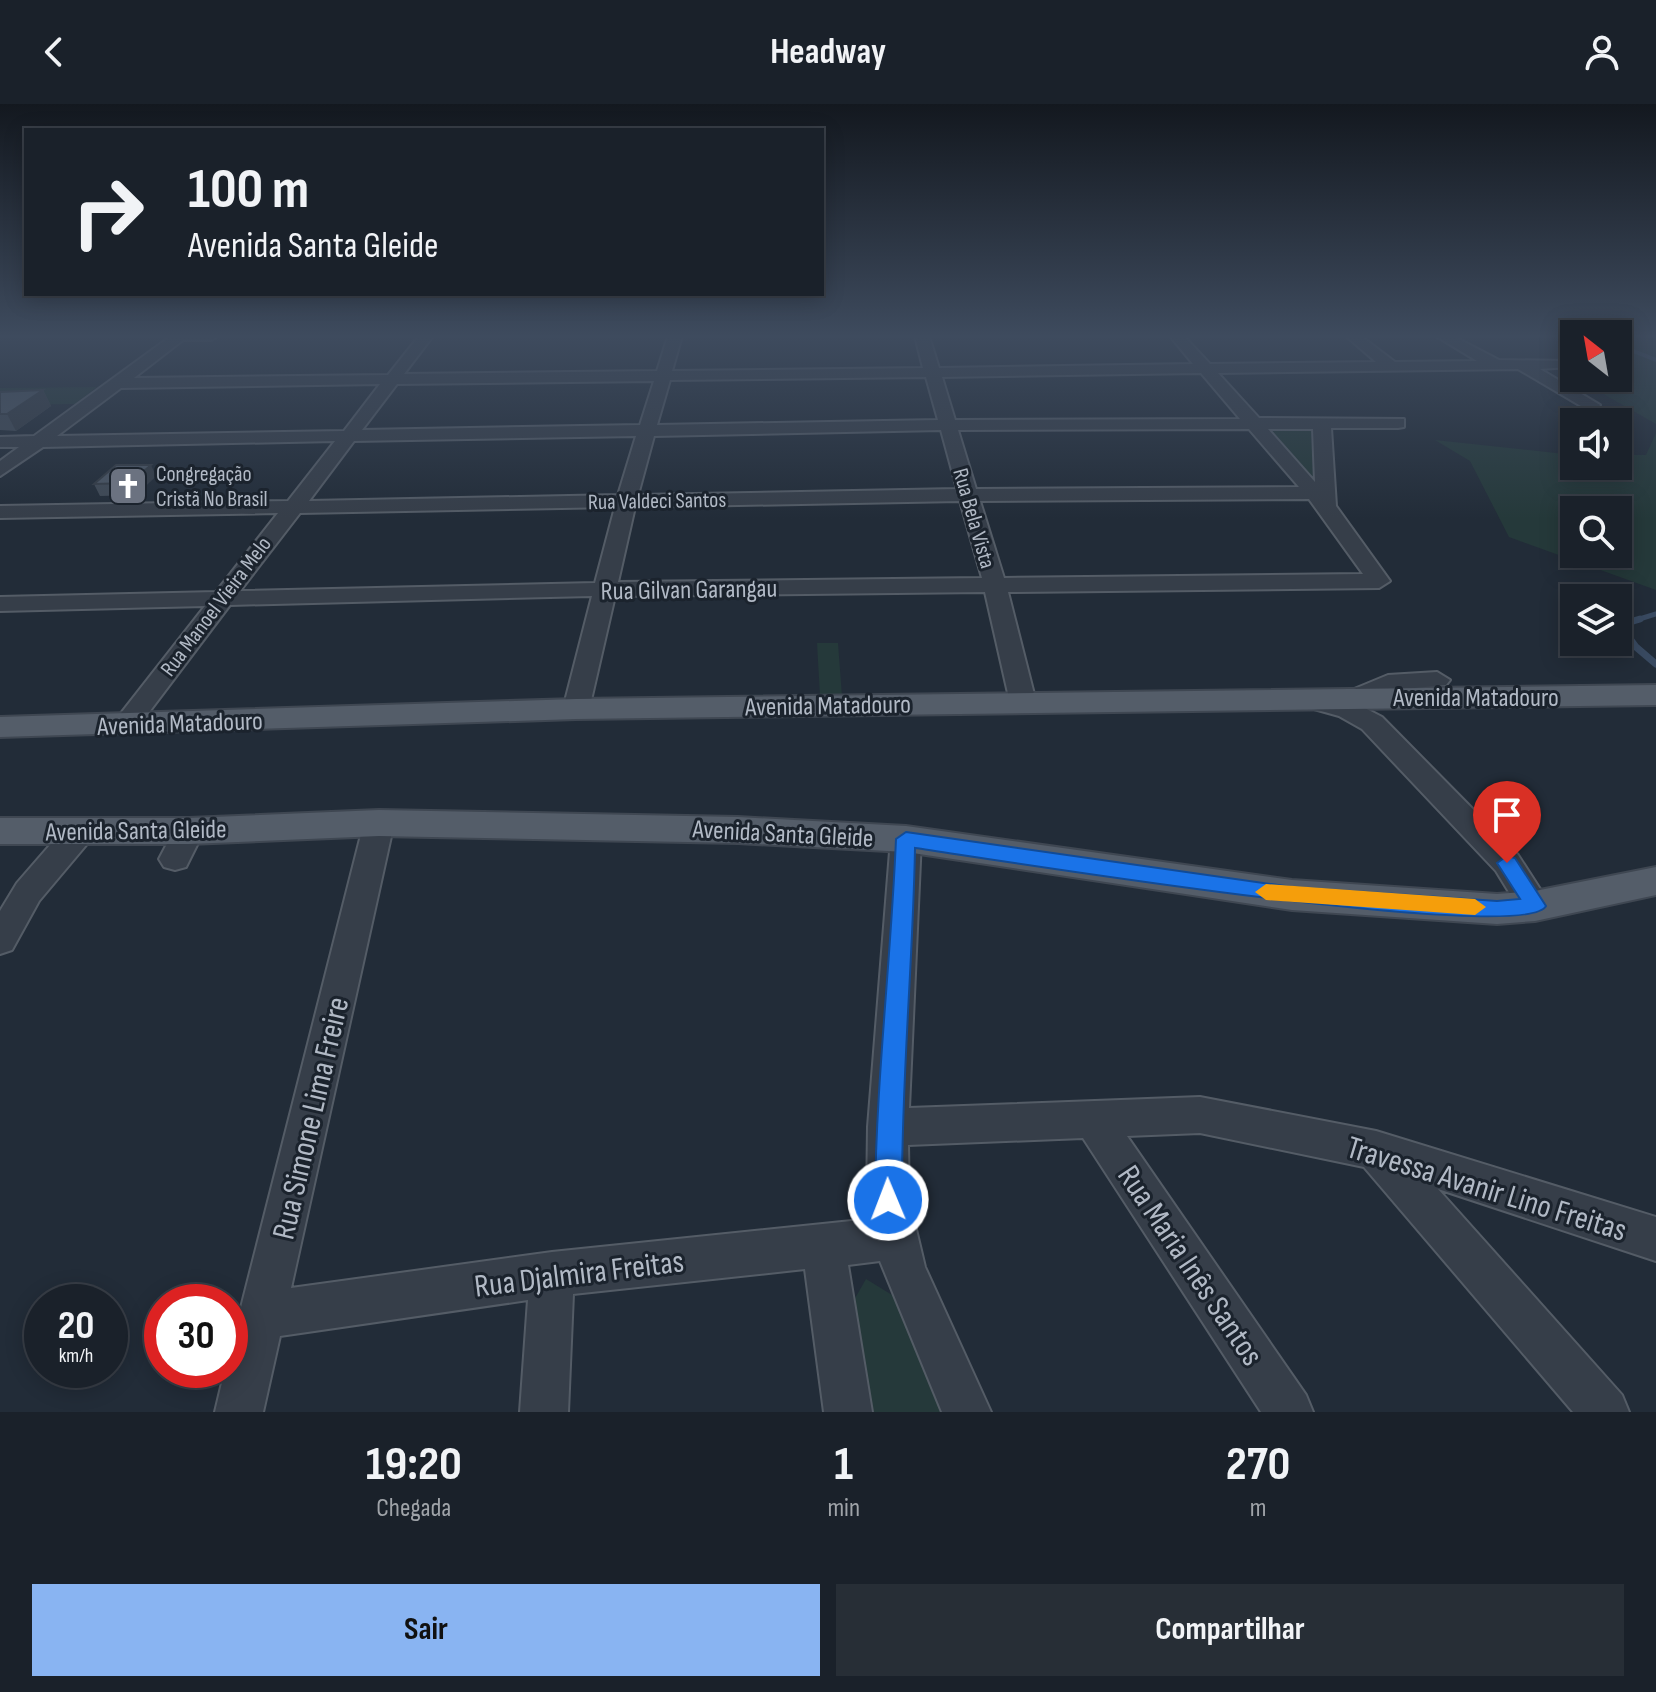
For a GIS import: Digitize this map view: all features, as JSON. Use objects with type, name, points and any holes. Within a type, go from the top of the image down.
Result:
[{"type":"main road","name":"Avenida Matadouro","points":[[0,727],[124,726],[576,709],[1656,695]]},
{"type":"main road","name":"Avenida Santa Gleide","points":[[0,831],[81,830],[182,845],[379,823],[738,830],[906,839],[1292,895],[1497,909],[1535,906],[1656,881]]},
{"type":"street","points":[[0,470],[97,397]]},
{"type":"street","name":"Rua Manoel Vieira Melo","points":[[124,726],[377,397]]},
{"type":"street","points":[[576,709],[626,501],[656,397]]},
{"type":"street","name":"Rua Bela Vista","points":[[939,397],[995,586],[1023,702]]},
{"type":"street","points":[[1232,397],[1320,500]]},
{"type":"street","points":[[1578,397],[1592,405]]},
{"type":"street","points":[[0,442],[948,425],[1398,423]]},
{"type":"street","points":[[1320,500],[1322,424]]},
{"type":"street","name":"Rua Valdeci Santos","points":[[0,512],[969,495],[1320,500]]},
{"type":"street","name":"Rua Gilvan Garangau","points":[[0,604],[607,589],[1379,581],[1320,500]]},
{"type":"street","points":[[1356,698],[1388,683],[1437,680]]},
{"type":"street","points":[[1316,701],[1348,710],[1372,723],[1507,863],[1535,906]]},
{"type":"street","name":"Rua Simone Lima Freire","points":[[239,1412],[379,823]]},
{"type":"street","points":[[0,941],[28,892],[81,830]]},
{"type":"street","points":[[906,839],[902,946],[888,1127],[888,1200],[894,1238],[904,1270],[967,1412]]},
{"type":"street","name":"Travessa Avanir Lino Freitas","points":[[888,1127],[1200,1115],[1376,1150],[1656,1239]]},
{"type":"street","name":"Rua Maria Inês Santos","points":[[1092,1118],[1289,1412]]},
{"type":"street","points":[[1376,1150],[1605,1412]]},
{"type":"street","name":"Rua Djalmira Freitas","points":[[264,1315],[552,1274],[894,1238]]},
{"type":"street","points":[[823,1244],[848,1412]]},
{"type":"street","points":[[544,1412],[552,1274]]},
{"type":"green space","points":[[0,397],[84,397],[75,404],[0,405]]},
{"type":"green space","points":[[1609,397],[1656,397],[1656,424]]},
{"type":"green space","points":[[1263,427],[1311,427],[1313,478]]},
{"type":"green space","points":[[1656,433],[1656,590],[1595,568],[1632,568],[1632,496],[1560,496],[1560,555],[1509,537],[1470,461],[1435,440],[1560,453],[1560,480],[1632,480],[1632,455],[1646,455]]},
{"type":"green space","points":[[817,643],[838,643],[842,696],[820,696]]},
{"type":"green space","points":[[866,1279],[897,1298],[946,1412],[861,1412],[846,1314]]},
{"type":"building","points":[[0,397],[32,397],[7,414],[0,414]]},
{"type":"building","points":[[116,465],[151,465],[130,483],[94,484]]},
{"type":"waterway","points":[[1633,621],[1656,614]]},
{"type":"waterway","points":[[1640,619],[1620,625],[1636,647],[1656,664]]},
{"type":"slow traffic","points":[[1266,892],[1475,907]]},
{"type":"place","name":"Congregação Cristã No Brasil","points":[[128,486]]},
{"type":"route","points":[[888,1200],[888,1127],[902,946],[906,839],[1292,895],[1497,909],[1535,906],[1507,863]]}]
